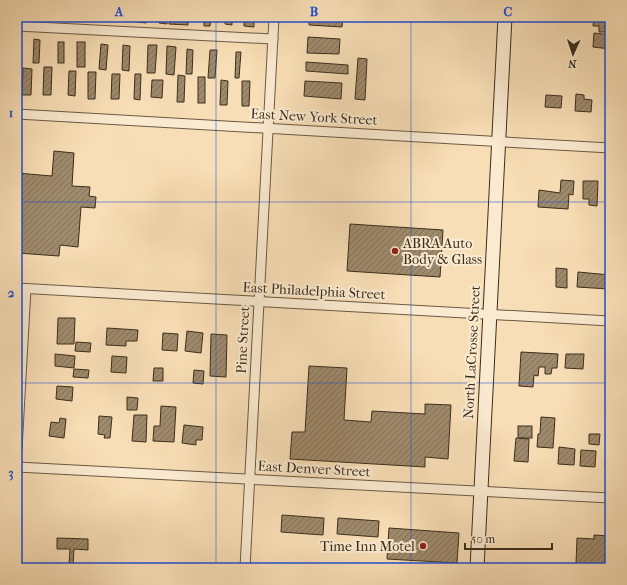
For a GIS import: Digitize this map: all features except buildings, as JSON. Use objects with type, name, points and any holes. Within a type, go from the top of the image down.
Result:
[{"type":"main road","name":"North LaCrosse Street","points":[[477,568],[506,17]]},
{"type":"street","name":"Pine Street","points":[[245,568],[274,17]]},
{"type":"street","points":[[17,26],[273,39]]},
{"type":"street","name":"East New York Street","points":[[17,114],[610,148]]},
{"type":"street","points":[[17,449],[22,289]]},
{"type":"street","name":"East Philadelphia Street","points":[[22,289],[610,321]]},
{"type":"street","name":"East Denver Street","points":[[17,467],[610,498]]},
{"type":"place","name":"ABRA Auto Body & Glass","points":[[395,251]]},
{"type":"place","name":"Time Inn Motel","points":[[423,546]]}]
